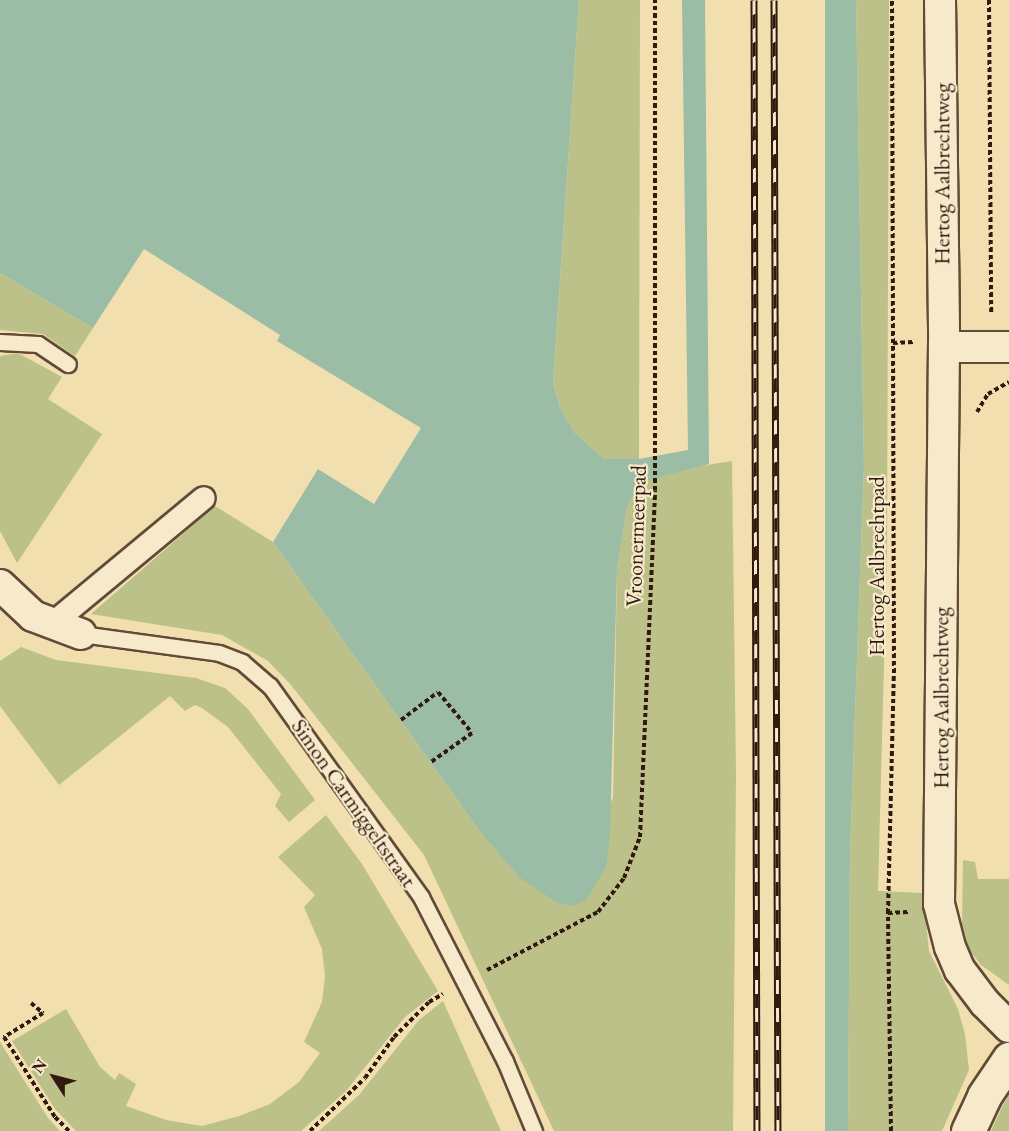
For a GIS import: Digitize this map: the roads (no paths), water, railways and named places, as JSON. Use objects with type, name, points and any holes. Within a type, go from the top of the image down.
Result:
[{"type":"main road","points":[[968,1131],[984,1096],[1009,1059]]},
{"type":"street","name":"Hertog Aalbrechtweg","points":[[940,0],[944,347],[939,904],[950,947],[960,970],[985,1003],[1009,1027]]},
{"type":"street","points":[[944,347],[1009,347]]},
{"type":"street","points":[[52,624],[204,498]]},
{"type":"street","name":"Simon Carmiggeltstraat","points":[[0,585],[33,616],[81,633]]},
{"type":"lane","points":[[0,342],[38,344],[68,364]]},
{"type":"lane","name":"Simon Carmiggeltstraat","points":[[81,633],[219,653],[242,662],[264,679],[421,897],[467,981],[534,1131]]},
{"type":"railway","points":[[754,0],[757,1131]]},
{"type":"railway","points":[[774,0],[778,1131]]}]
